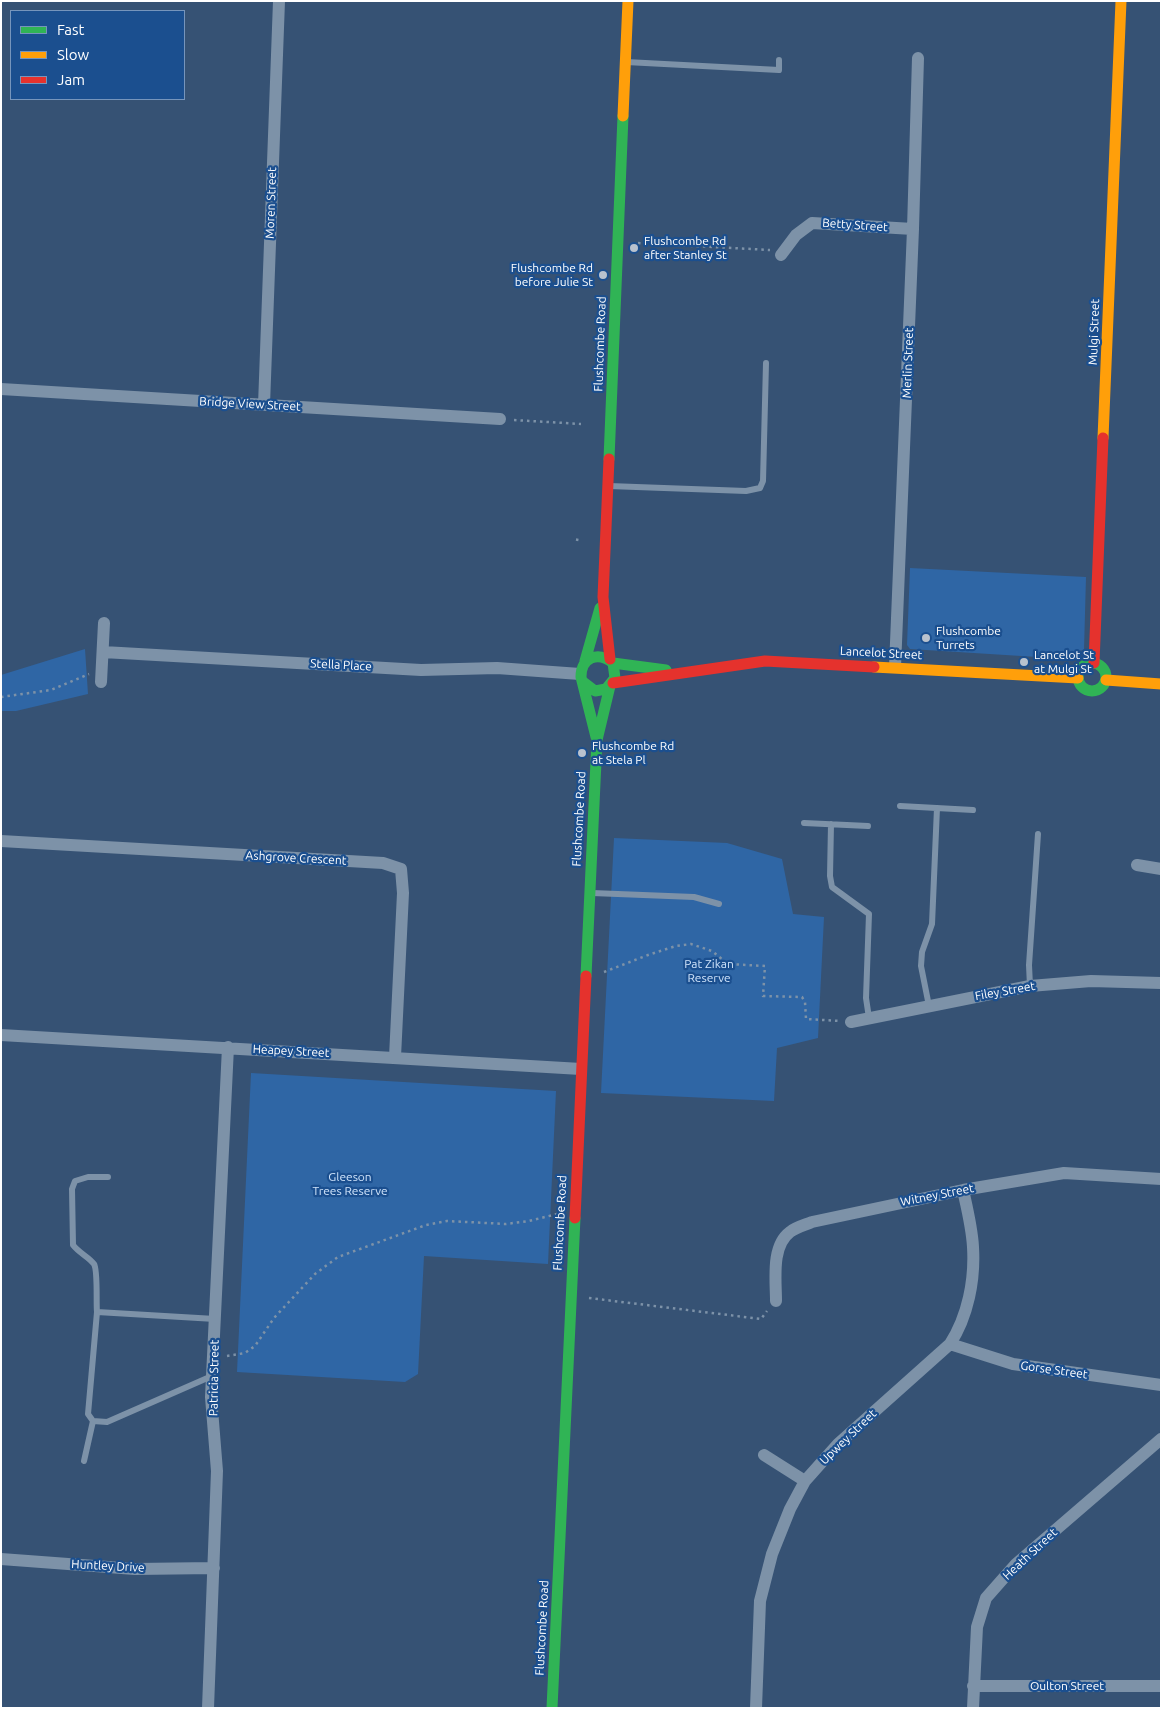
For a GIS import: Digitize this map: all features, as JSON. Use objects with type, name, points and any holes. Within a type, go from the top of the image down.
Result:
[{"type":"street","name":"Moren Street","points":[[264,405],[279,1]]},
{"type":"street","name":"Flushcombe Road","points":[[611,661],[603,597],[628,1]]},
{"type":"street","name":"Mulgi Street","points":[[1094,663],[1121,1]]},
{"type":"street","name":"Merlin Street","points":[[896,668],[918,58]]},
{"type":"street","name":"Betty Street","points":[[781,255],[796,235],[812,223],[913,229]]},
{"type":"street","name":"Bridge View Street","points":[[1,389],[500,419]]},
{"type":"street","name":"Flushcombe Road","points":[[585,661],[603,597]]},
{"type":"street","points":[[101,676],[104,623]]},
{"type":"street","name":"Stella Place","points":[[103,652],[421,670],[498,668],[581,677]]},
{"type":"street","points":[[600,655],[611,661],[616,673],[612,684],[595,691],[581,677],[585,661],[600,655]]},
{"type":"street","name":"Lancelot Street","points":[[611,661],[682,673]]},
{"type":"street","name":"Lancelot Street","points":[[612,684],[765,661],[1047,678],[1078,678]]},
{"type":"street","points":[[1094,663],[1105,671],[1106,680],[1101,688],[1092,691],[1083,688],[1078,678],[1082,667],[1094,663]]},
{"type":"street","name":"Flushcombe Road","points":[[581,677],[597,740]]},
{"type":"street","points":[[1106,680],[1161,684]]},
{"type":"street","name":"Flushcombe Road","points":[[552,1708],[597,740],[612,684]]},
{"type":"street","name":"Ashgrove Crescent","points":[[1,842],[384,863],[401,869],[404,893],[394,1057]]},
{"type":"street","points":[[1137,865],[1161,869]]},
{"type":"street","name":"Filey Street","points":[[851,1022],[1030,986],[1101,981],[1161,983]]},
{"type":"street","name":"Heapey Street","points":[[1,1035],[581,1069]]},
{"type":"street","name":"Patricia Street","points":[[208,1708],[217,1471],[211,1397],[228,1047]]},
{"type":"street","name":"Witney Street","points":[[776,1301],[777,1258],[782,1240],[794,1229],[812,1222],[963,1190],[1064,1173],[1161,1179]]},
{"type":"street","name":"Upwey Street","points":[[756,1708],[760,1601],[772,1554],[790,1509],[805,1481],[838,1444],[950,1344],[959,1330],[970,1297],[973,1248],[963,1190]]},
{"type":"street","name":"Gorse Street","points":[[950,1344],[1012,1364],[1161,1385]]},
{"type":"street","name":"Heath Street","points":[[973,1708],[977,1627],[986,1598],[1016,1564],[1161,1439]]},
{"type":"street","points":[[764,1455],[805,1481]]},
{"type":"street","name":"Huntley Drive","points":[[1,1559],[135,1569],[214,1568]]},
{"type":"street","name":"Oulton Street","points":[[973,1686],[1161,1686]]},
{"type":"lane","points":[[625,62],[779,70],[779,60]]},
{"type":"lane","points":[[608,486],[746,491],[760,488],[764,481],[766,363]]},
{"type":"lane","points":[[900,806],[973,810]]},
{"type":"lane","points":[[929,1006],[921,966],[922,952],[932,924],[937,808]]},
{"type":"lane","points":[[804,823],[868,826]]},
{"type":"lane","points":[[831,824],[830,876],[832,887],[868,914],[866,998],[869,1018]]},
{"type":"lane","points":[[1030,986],[1029,965],[1038,834]]},
{"type":"lane","points":[[589,893],[694,897],[719,904]]},
{"type":"lane","points":[[108,1177],[88,1176],[75,1182],[72,1189],[73,1245],[79,1253],[94,1265],[97,1273],[95,1281],[97,1312],[88,1414],[94,1421],[107,1422],[212,1376]]},
{"type":"lane","points":[[97,1312],[215,1319]]},
{"type":"lane","points":[[84,1461],[94,1421]]},
{"type":"path","points":[[638,243],[767,249],[781,255]]},
{"type":"path","points":[[500,419],[581,424]]},
{"type":"path","points":[[577,541],[578,535]]},
{"type":"path","points":[[1,697],[51,690],[101,676]]},
{"type":"path","points":[[604,972],[676,946],[691,944],[703,946],[728,964],[765,966],[763,996],[802,997],[805,1002],[806,1019],[851,1022]]},
{"type":"path","points":[[213,1358],[245,1353],[255,1346],[274,1318],[315,1274],[338,1257],[426,1225],[447,1221],[506,1224],[557,1214]]},
{"type":"path","points":[[589,1298],[761,1319],[776,1301]]},
{"type":"green space","points":[[910,568],[1086,577],[1084,650],[1078,651],[1069,659],[910,649],[907,645]]},
{"type":"green space","points":[[85,649],[88,694],[16,711],[1,711],[1,675]]},
{"type":"green space","name":"Pat Zikan Reserve","points":[[614,838],[727,843],[782,859],[793,914],[824,917],[818,1038],[777,1048],[774,1101],[601,1093]]},
{"type":"green space","name":"Gleeson Trees Reserve","points":[[251,1073],[556,1091],[548,1264],[424,1256],[418,1374],[405,1382],[237,1372]]},
{"type":"traffic: fast","points":[[609,459],[623,116]]},
{"type":"traffic: fast","points":[[585,661],[600,608]]},
{"type":"traffic: fast","points":[[582,681],[595,691],[606,689],[615,678],[613,663],[602,657],[591,658],[582,670],[581,677],[596,737]]},
{"type":"traffic: fast","points":[[613,663],[666,670]]},
{"type":"traffic: fast","points":[[1092,663],[1102,667],[1106,677],[1102,687],[1092,691],[1082,687],[1078,677],[1082,667],[1092,663]]},
{"type":"traffic: fast","points":[[586,976],[597,740],[610,686]]},
{"type":"traffic: fast","points":[[552,1708],[575,1218]]},
{"type":"traffic: slow","points":[[623,116],[628,1]]},
{"type":"traffic: slow","points":[[1103,438],[1121,1]]},
{"type":"traffic: slow","points":[[874,667],[1078,678]]},
{"type":"traffic: slow","points":[[1106,680],[1161,684]]},
{"type":"traffic: jam","points":[[1094,663],[1103,438]]},
{"type":"traffic: jam","points":[[609,459],[603,597],[610,659]]},
{"type":"traffic: jam","points":[[613,683],[765,661],[874,667]]},
{"type":"traffic: jam","points":[[575,1218],[586,976]]},
{"type":"place","name":"Flushcombe Rd after Stanley St","points":[[634,248]]},
{"type":"place","name":"Flushcombe Rd before Julie St","points":[[603,275]]},
{"type":"place","name":"Flushcombe Turrets","points":[[926,638]]},
{"type":"place","name":"Lancelot St at Mulgi St","points":[[1024,662]]},
{"type":"place","name":"Flushcombe Rd at Stela Pl","points":[[582,753]]}]
